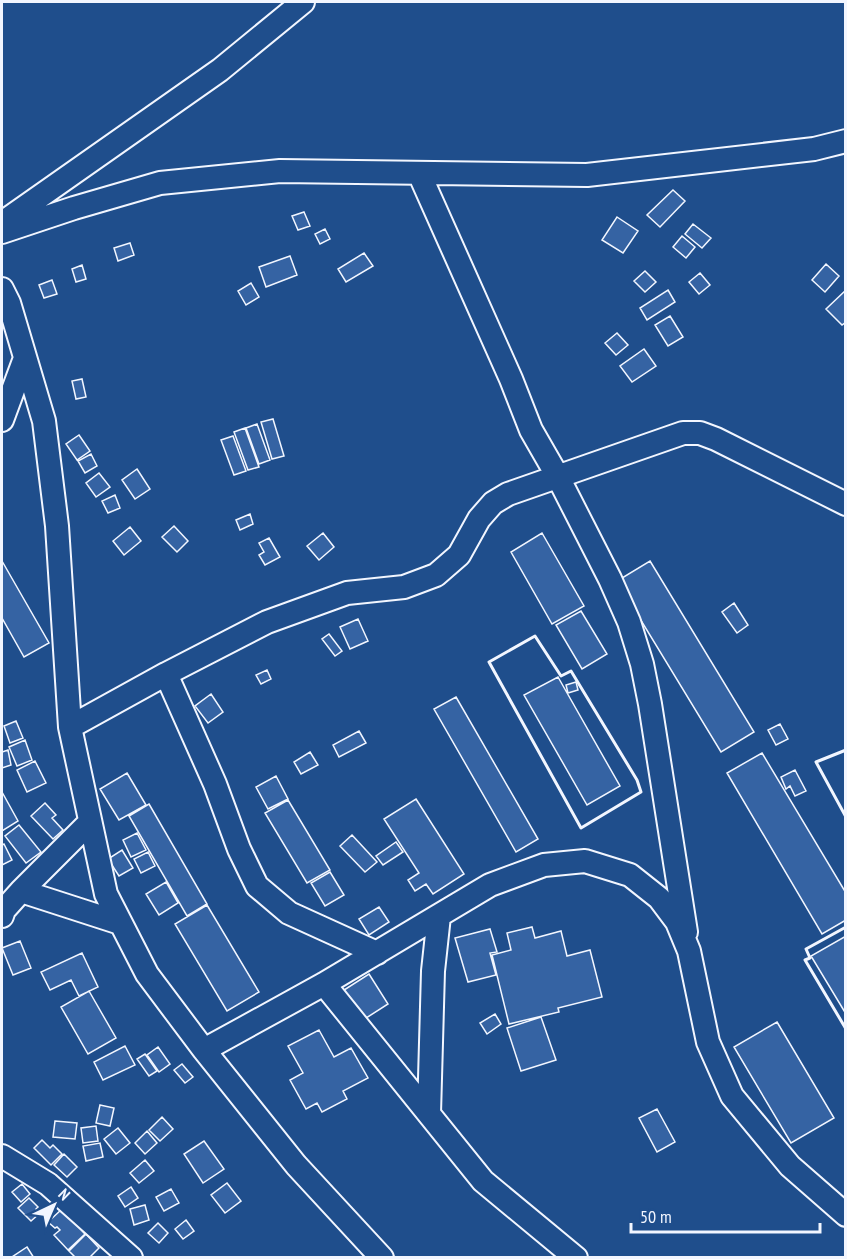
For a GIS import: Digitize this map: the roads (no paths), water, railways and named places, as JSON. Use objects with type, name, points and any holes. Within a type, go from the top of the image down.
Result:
[{"type":"street","points":[[2,223],[220,70],[303,2]]},
{"type":"street","points":[[2,232],[160,183],[280,171],[587,175],[814,149],[846,141]]},
{"type":"street","points":[[418,173],[511,379],[531,430],[558,477],[610,579],[629,622],[642,664],[650,704],[689,951],[708,1042],[732,1096],[790,1166],[846,1215]]},
{"type":"street","points":[[2,289],[9,303],[44,421],[57,526],[70,728],[106,894],[147,974],[204,1050],[296,1166],[382,1257]]},
{"type":"street","points":[[2,420],[25,358]]},
{"type":"street","points":[[70,728],[166,674],[267,622],[347,593],[405,587],[436,575],[459,555],[479,519],[493,503],[508,494],[683,433],[700,433],[717,439],[846,504]]},
{"type":"street","points":[[166,674],[215,784],[239,849],[257,886],[290,913],[377,953]]},
{"type":"street","points":[[2,911],[89,823]]},
{"type":"street","points":[[204,1050],[324,984],[490,885],[544,865],[585,861],[630,875],[659,898],[677,922],[689,951]]},
{"type":"street","points":[[21,891],[120,923]]},
{"type":"street","points":[[429,1114],[433,972],[439,916]]},
{"type":"street","points":[[324,984],[483,1181],[576,1257]]},
{"type":"street","points":[[2,1156],[48,1184],[130,1257]]}]
